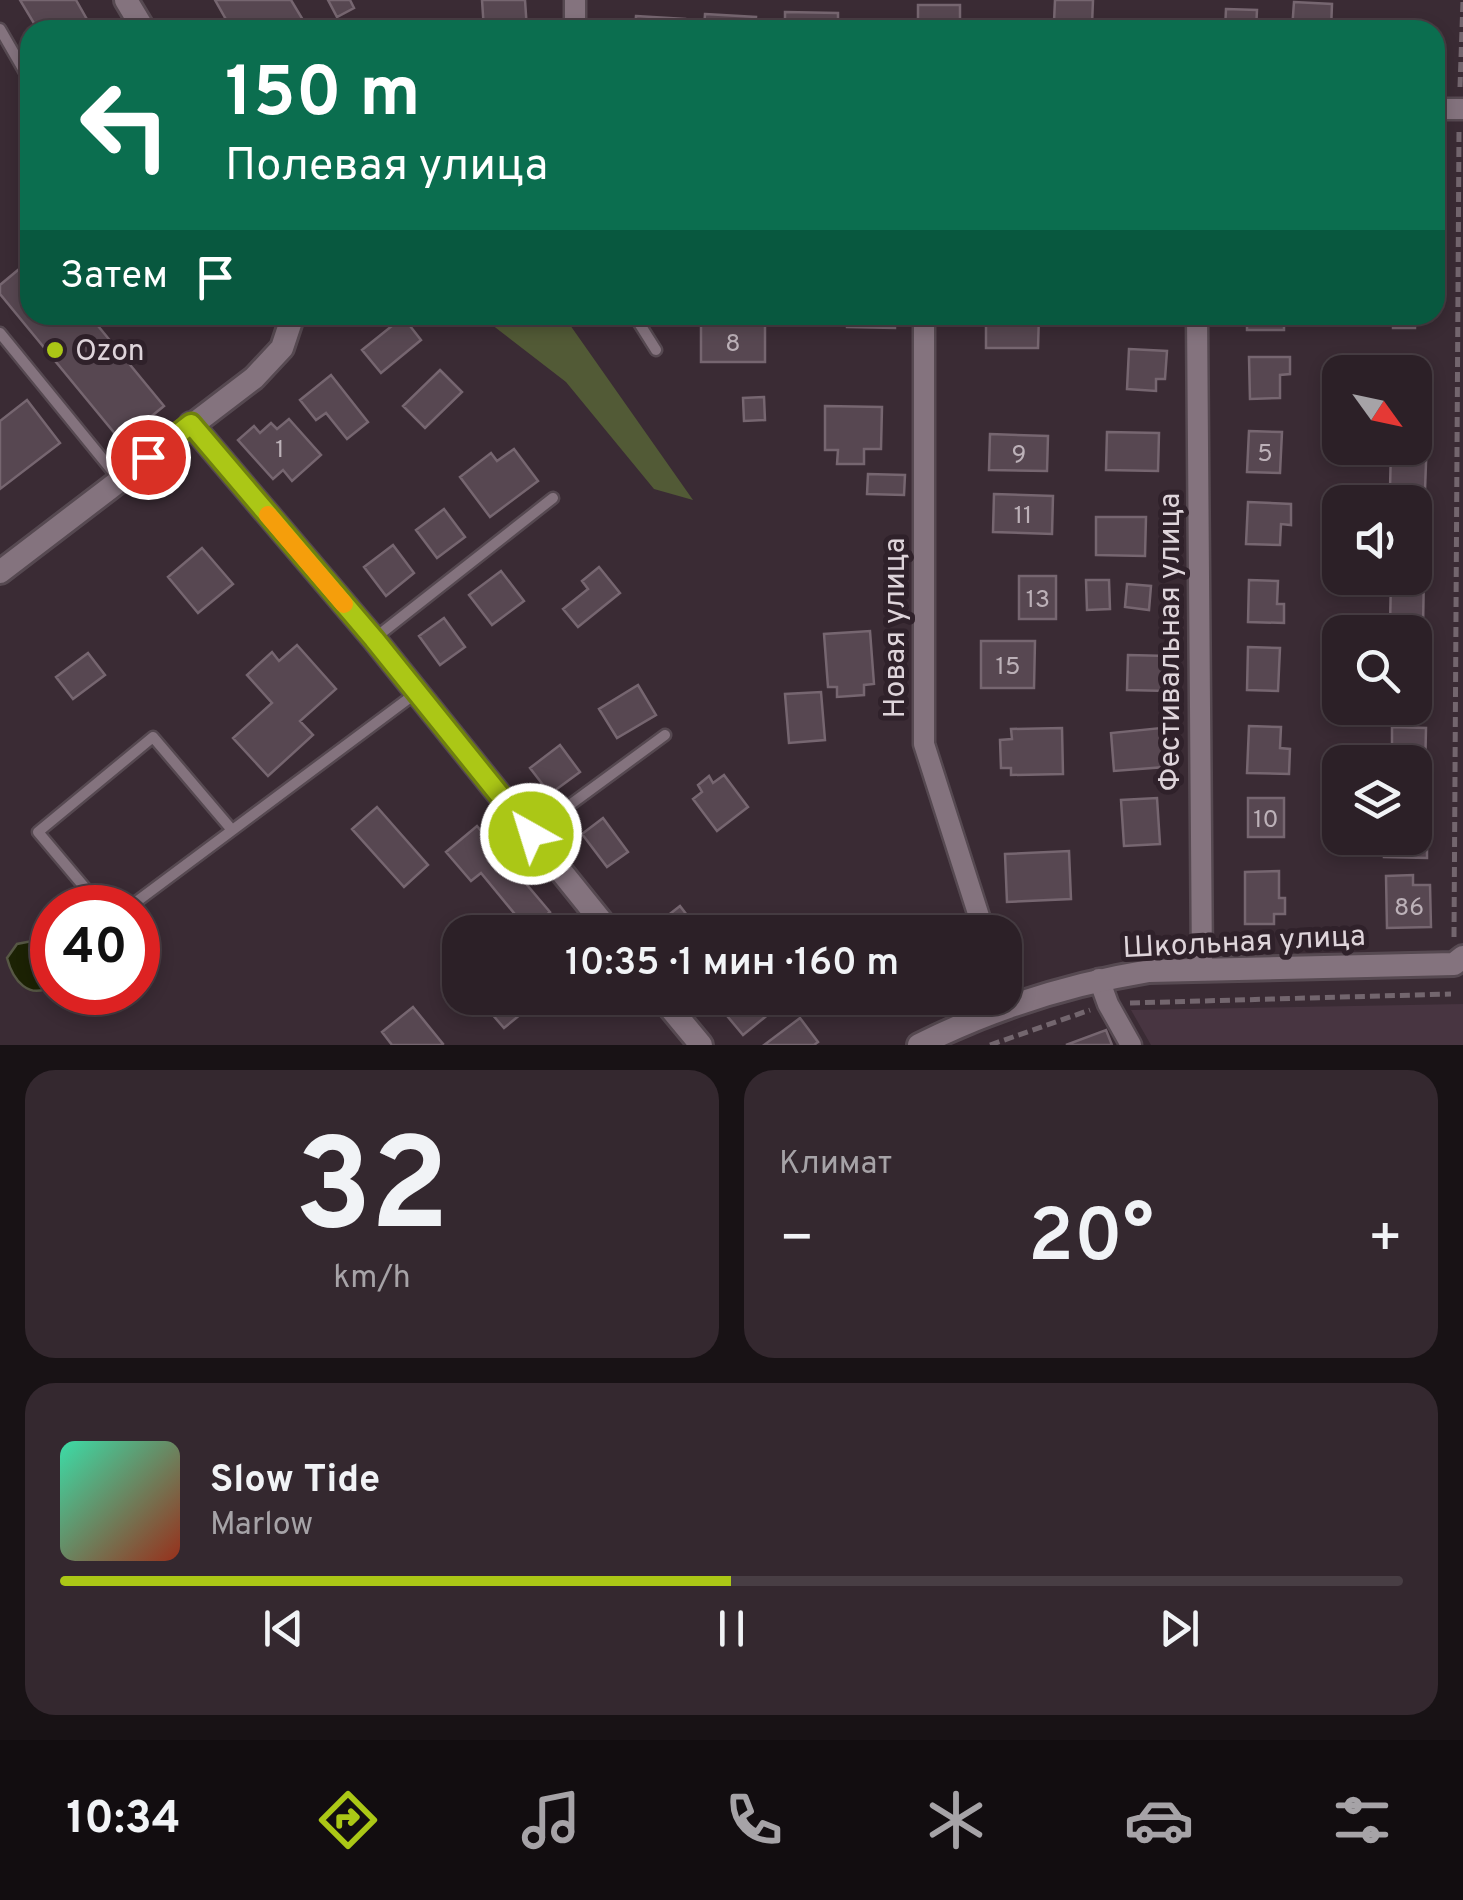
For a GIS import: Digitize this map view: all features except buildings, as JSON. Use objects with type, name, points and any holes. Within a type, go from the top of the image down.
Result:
[{"type":"street","points":[[0,572],[254,378],[282,348],[290,325]]},
{"type":"street","name":"Новая улица","points":[[924,325],[924,744],[979,915]]},
{"type":"street","name":"Фестивальная улица","points":[[1197,325],[1202,968]]},
{"type":"street","points":[[191,424],[374,639],[596,915]]},
{"type":"street","name":"Школьная улица","points":[[1022,999],[1148,971],[1458,956]]},
{"type":"street","points":[[1099,980],[1131,1045]]},
{"type":"street","points":[[676,1015],[700,1045]]},
{"type":"street","name":"Школьная улица","points":[[919,1045],[981,1015]]},
{"type":"lane","points":[[0,30],[20,65]]},
{"type":"lane","points":[[640,325],[656,350]]},
{"type":"lane","points":[[0,333],[119,479]]},
{"type":"lane","points":[[374,639],[553,498]]},
{"type":"lane","points":[[159,885],[417,692]]},
{"type":"lane","points":[[531,834],[665,736]]},
{"type":"lane","points":[[83,885],[38,832],[153,737],[232,830]]},
{"type":"path","points":[[1458,956],[1454,816],[1463,0]]},
{"type":"path","points":[[1454,816],[1463,815]]},
{"type":"path","points":[[990,1045],[1108,1004],[1452,994]]},
{"type":"shaded area","points":[[492,325],[570,325],[693,500],[654,489],[566,382]]},
{"type":"shaded area","points":[[30,941],[30,989],[18,981],[7,958],[17,944]]},
{"type":"shaded area","points":[[1463,1004],[1463,1045],[1151,1045],[1131,1010]]},
{"type":"slow traffic","points":[[268,515],[344,604]]},
{"type":"place","name":"Ozon","points":[[55,350]]},
{"type":"route","points":[[148,457],[191,424],[374,639],[531,834]]}]
